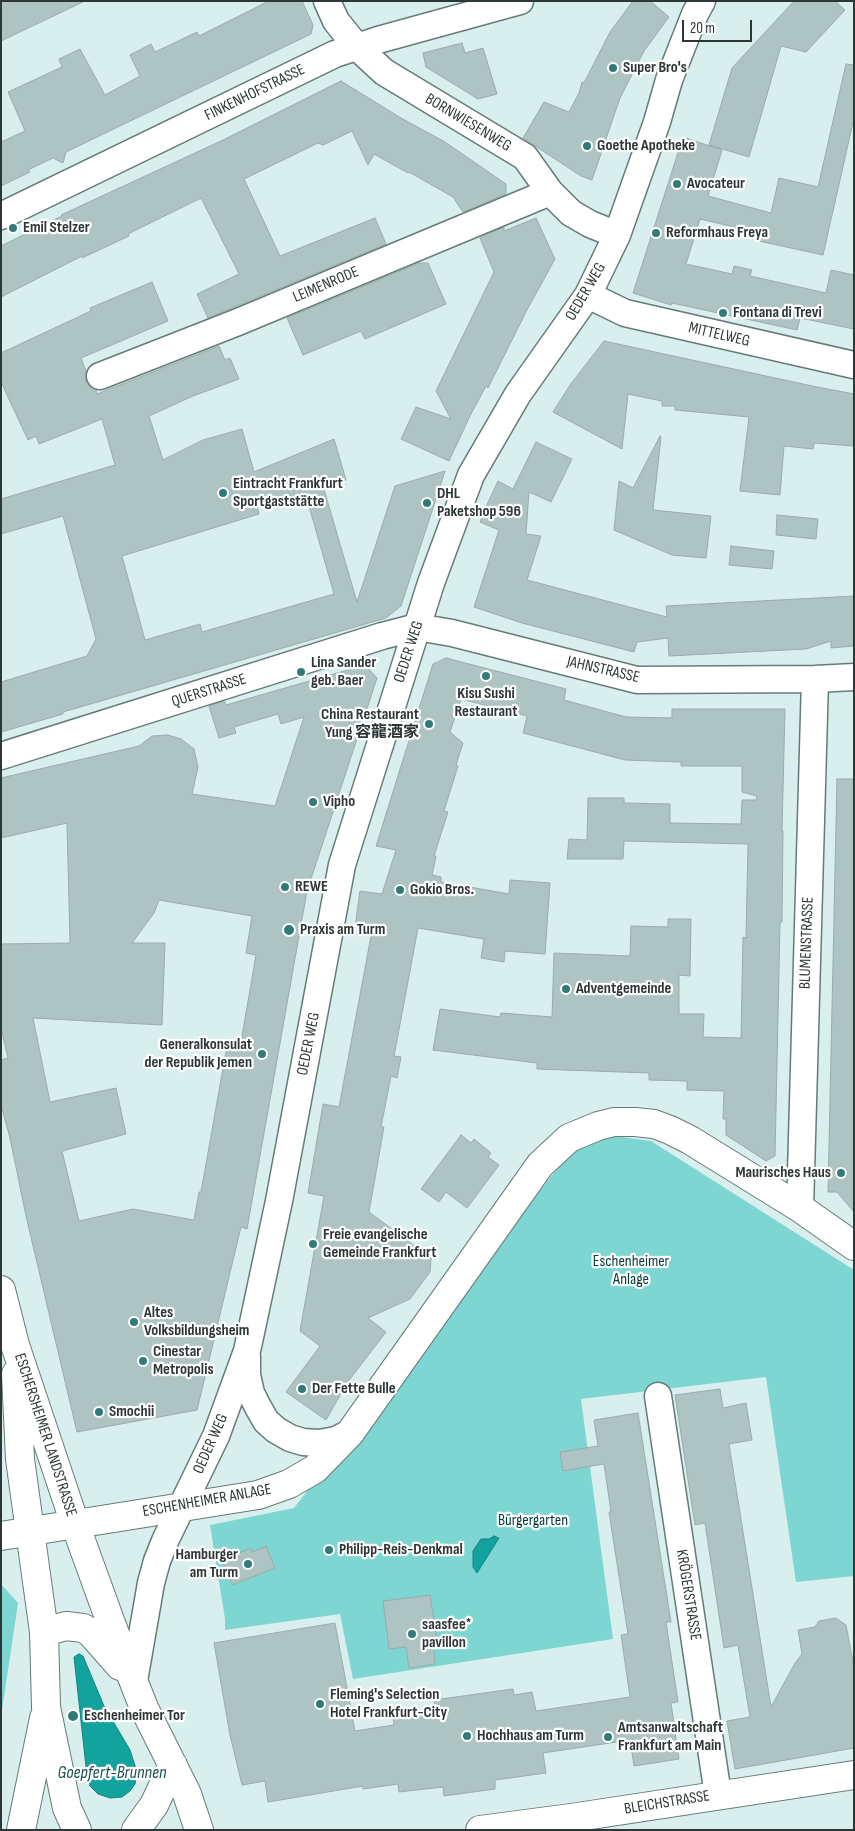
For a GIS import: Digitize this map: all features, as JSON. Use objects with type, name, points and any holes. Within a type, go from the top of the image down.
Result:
[{"type":"main road","name":"ESCHENHEIMER ANLAGE","points":[[75,1524],[258,1495],[289,1484],[315,1469],[350,1433],[540,1165],[569,1138],[583,1131],[614,1122],[654,1124],[670,1130],[690,1140],[800,1208],[854,1246]]},
{"type":"main road","name":"ESCHERSHEIMER LANDSTRASSE","points":[[1,1290],[15,1345],[75,1524]]},
{"type":"main road","name":"ESCHERSHEIMER LANDSTRASSE","points":[[15,1345],[20,1459],[31,1531]]},
{"type":"main road","points":[[1,1536],[75,1524],[144,1708],[187,1794],[199,1830]]},
{"type":"main road","points":[[31,1531],[44,1632],[46,1707],[67,1808],[77,1830]]},
{"type":"main road","points":[[44,1632],[66,1626],[84,1628],[90,1632],[134,1681]]},
{"type":"main road","points":[[21,1830],[46,1707]]},
{"type":"main road","points":[[136,1830],[154,1805],[173,1764]]},
{"type":"main road","name":"BLEICHSTRASSE","points":[[480,1830],[854,1775]]},
{"type":"street","name":"BORNWIESENWEG","points":[[327,1],[336,21],[357,47],[384,72],[525,157],[550,192],[571,212],[590,224],[617,235]]},
{"type":"street","name":"FINKENHOFSTRASSE","points":[[1,216],[335,54],[520,1]]},
{"type":"street","name":"OEDER WEG","points":[[182,1507],[216,1436],[247,1351],[279,1201],[342,865],[431,582],[471,475],[518,394],[588,295],[617,235],[657,122],[669,80],[702,1]]},
{"type":"street","name":"LEIMENRODE","points":[[100,376],[238,322],[550,192]]},
{"type":"street","name":"MITTELWEG","points":[[588,295],[625,314],[854,365]]},
{"type":"street","name":"JAHNSTRASSE","points":[[417,627],[452,633],[636,680],[854,677]]},
{"type":"street","name":"QUERSTRASSE","points":[[1,756],[382,636],[417,627]]},
{"type":"street","name":"BLUMENSTRASSE","points":[[800,1208],[815,679]]},
{"type":"street","name":"OEDER WEG","points":[[247,1351],[247,1375],[251,1393],[266,1421],[276,1430],[290,1438],[303,1442],[318,1443],[336,1440],[350,1433]]},
{"type":"street","name":"KRÖGERSTRASSE","points":[[658,1396],[718,1795]]},
{"type":"street","points":[[134,1681],[151,1583],[165,1541],[182,1507]]},
{"type":"green space","name":"Eschenheimer Anlage","points":[[607,1135],[651,1141],[854,1270],[854,1576],[796,1582],[766,1377],[581,1399],[613,1639],[353,1679],[340,1614],[225,1630],[225,1619],[210,1525],[294,1508],[571,1151]]},
{"type":"green space","points":[[1,1584],[18,1603],[1,1717]]},
{"type":"water","points":[[494,1536],[499,1538],[477,1573],[473,1567],[473,1551],[481,1539],[489,1539]]},
{"type":"water","name":"Goepfert-Brunnen","points":[[79,1654],[83,1656],[104,1706],[130,1750],[137,1772],[135,1784],[122,1797],[110,1798],[98,1794],[90,1786],[86,1767],[74,1657]]},
{"type":"building","points":[[1,1],[85,1],[1,41]]},
{"type":"building","points":[[269,1],[302,1],[313,25],[311,34],[66,152],[63,163],[53,158],[1,186],[1,142],[25,131],[8,92],[62,67],[59,59],[80,49],[105,95],[140,76],[130,55],[151,44],[155,52],[197,32],[199,36]]},
{"type":"building","points":[[633,1],[650,1],[669,17],[644,51],[620,98],[592,180],[581,176],[523,138],[544,102],[569,112],[579,93],[582,82],[584,83],[610,32]]},
{"type":"building","points":[[794,1],[835,1],[845,10],[806,52],[781,46],[749,157],[709,145],[732,68]]},
{"type":"building","points":[[462,43],[465,53],[483,48],[497,94],[478,99],[426,67],[423,53]]},
{"type":"building","points":[[846,64],[854,65],[854,118],[823,255],[759,241],[760,233],[700,219],[686,264],[732,274],[734,266],[752,270],[750,276],[826,293],[831,270],[854,275],[854,329],[800,318],[797,330],[672,303],[671,305],[633,293],[683,137],[722,150],[708,196],[771,213],[779,178],[818,187]]},
{"type":"building","points":[[341,81],[401,118],[445,142],[506,184],[506,194],[463,212],[453,197],[374,154],[368,165],[352,131],[323,145],[318,143],[244,179],[280,256],[375,218],[386,244],[208,318],[197,294],[239,274],[201,198],[128,234],[129,236],[82,258],[82,256],[1,297],[1,246],[61,215],[223,140]]},
{"type":"building","points":[[536,218],[555,259],[488,388],[486,386],[470,416],[449,461],[401,439],[416,407],[451,419],[436,391],[494,272],[480,238],[504,227],[504,231]]},
{"type":"building","points":[[419,263],[428,263],[446,304],[365,339],[361,331],[303,355],[287,318]]},
{"type":"building","points":[[152,282],[168,321],[81,358],[86,371],[86,382],[96,390],[97,394],[219,346],[225,360],[230,358],[239,379],[193,396],[149,416],[163,460],[203,440],[242,429],[254,472],[334,439],[346,480],[323,486],[357,602],[395,486],[445,471],[401,606],[386,618],[63,712],[63,714],[1,732],[1,682],[87,656],[96,639],[63,516],[1,534],[1,499],[115,465],[102,419],[39,444],[36,436],[28,440],[1,382],[1,353],[91,311],[90,308]],"holes":[[[305,492],[334,594],[202,632],[200,624],[145,640],[122,556],[259,514],[257,505]]]},
{"type":"building","points":[[604,341],[854,394],[854,446],[814,443],[813,449],[784,446],[780,495],[740,491],[749,417],[675,410],[675,406],[662,406],[662,401],[628,394],[622,449],[553,412],[570,385]]},
{"type":"building","points":[[660,436],[653,510],[711,516],[706,558],[672,555],[614,530],[619,481],[633,488]]},
{"type":"building","points":[[536,442],[572,459],[551,502],[529,492],[526,534],[541,536],[527,580],[667,617],[666,606],[854,596],[854,646],[831,648],[831,641],[806,649],[669,656],[668,638],[637,642],[634,652],[522,623],[474,607],[499,530],[480,522],[498,481],[513,489]]},
{"type":"building","points":[[777,515],[818,519],[816,539],[776,535]]},
{"type":"building","points":[[731,546],[774,551],[772,569],[729,565]]},
{"type":"building","points":[[446,658],[566,689],[564,700],[626,717],[672,718],[672,709],[785,709],[782,922],[780,922],[775,1156],[766,1161],[726,1135],[726,1119],[723,1119],[724,1091],[687,1090],[687,1081],[649,1080],[649,1073],[537,1069],[537,1063],[433,1050],[440,1009],[500,1017],[501,1013],[552,1017],[554,953],[630,956],[631,926],[668,927],[668,919],[691,919],[690,976],[679,975],[679,1014],[704,1014],[703,1037],[741,1038],[743,937],[746,938],[748,844],[624,841],[623,859],[567,859],[569,839],[587,840],[588,798],[624,798],[624,803],[670,804],[670,823],[741,824],[742,800],[756,800],[757,796],[742,792],[742,766],[681,766],[681,762],[625,760],[523,733],[527,716],[461,699],[450,732],[463,743],[444,811],[448,812],[434,856],[436,856],[432,875],[441,877],[441,882],[509,894],[510,880],[550,883],[545,954],[505,951],[504,962],[481,958],[484,939],[418,928],[394,1056],[401,1057],[397,1078],[391,1076],[381,1127],[384,1127],[369,1212],[431,1258],[430,1272],[410,1299],[368,1318],[386,1332],[347,1383],[326,1420],[286,1392],[320,1346],[300,1331],[324,1196],[308,1193],[323,1104],[339,1107],[372,931],[355,927],[360,891],[382,894],[396,850],[376,846],[433,664]]},
{"type":"building","points":[[365,665],[377,678],[307,891],[247,1229],[241,1227],[197,1410],[77,1432],[1,1105],[1,1060],[8,1058],[1,1028],[1,944],[70,943],[67,823],[1,838],[1,778],[139,746],[152,736],[168,735],[181,739],[194,749],[198,767],[192,794],[275,806],[304,717],[281,724],[278,714],[234,727],[236,733],[219,738],[209,706],[224,701],[226,705]],"holes":[[[159,900],[252,916],[246,953],[256,955],[241,1042],[233,1040],[227,1046],[201,1192],[199,1192],[194,1220],[133,1209],[79,1221],[62,1151],[126,1134],[116,1088],[50,1102],[33,1018],[162,1025],[165,943],[132,943],[154,913]]]},
{"type":"building","points":[[837,779],[854,779],[854,1212],[837,1192],[828,1192]]},
{"type":"building","points":[[461,1135],[471,1143],[474,1139],[491,1153],[488,1157],[499,1165],[467,1208],[446,1192],[439,1202],[421,1189]]},
{"type":"building","points":[[720,1389],[723,1408],[746,1403],[752,1440],[729,1444],[771,1707],[802,1654],[798,1630],[815,1627],[819,1621],[836,1618],[846,1625],[854,1667],[854,1748],[735,1769],[727,1721],[750,1717],[738,1645],[724,1648],[705,1523],[695,1525],[675,1395]]},
{"type":"building","points":[[638,1413],[671,1622],[666,1622],[678,1702],[671,1703],[679,1759],[634,1766],[630,1740],[543,1753],[546,1773],[495,1780],[495,1789],[444,1796],[443,1787],[399,1792],[398,1784],[363,1789],[363,1786],[268,1802],[265,1781],[242,1785],[230,1735],[214,1643],[335,1623],[355,1731],[394,1725],[393,1718],[435,1712],[434,1700],[513,1689],[514,1695],[532,1692],[536,1711],[630,1697],[621,1635],[628,1634],[609,1512],[611,1512],[604,1464],[563,1471],[560,1452],[598,1446],[594,1420]]},
{"type":"building","name":"Hamburger am Turm","points":[[266,1546],[275,1568],[232,1585],[222,1560],[251,1548],[252,1552]]},
{"type":"building","name":"saasfee* pavillon","points":[[430,1595],[437,1642],[433,1643],[435,1664],[409,1668],[406,1647],[389,1649],[383,1601]]},
{"type":"place","name":"Super Bro's","points":[[613,68]]},
{"type":"place","name":"Goethe Apotheke","points":[[587,146]]},
{"type":"place","name":"Avocateur","points":[[677,184]]},
{"type":"place","name":"Emil Stelzer","points":[[13,228]]},
{"type":"place","name":"Reformhaus Freya","points":[[656,233]]},
{"type":"place","name":"Fontana di Trevi","points":[[723,313]]},
{"type":"place","name":"Eintracht Frankfurt Sportgaststätte","points":[[223,493]]},
{"type":"place","name":"DHL Paketshop 596","points":[[427,503]]},
{"type":"place","name":"Lina Sander geb. Baer","points":[[301,672]]},
{"type":"place","name":"Kisu Sushi Restaurant","points":[[486,676]]},
{"type":"place","name":"China Restaurant Yung 容龍酒家","points":[[429,724]]},
{"type":"place","name":"Vipho","points":[[313,802]]},
{"type":"place","name":"REWE","points":[[285,887]]},
{"type":"place","name":"Gokio Bros.","points":[[400,890]]},
{"type":"place","name":"Praxis am Turm","points":[[289,930]]},
{"type":"place","name":"Adventgemeinde","points":[[566,989]]},
{"type":"place","name":"Generalkonsulat der Republik Jemen","points":[[262,1054]]},
{"type":"place","name":"Maurisches Haus","points":[[841,1173]]},
{"type":"place","name":"Freie evangelische Gemeinde Frankfurt","points":[[313,1244]]},
{"type":"place","name":"Altes Volksbildungsheim","points":[[134,1322]]},
{"type":"place","name":"Cinestar Metropolis","points":[[143,1361]]},
{"type":"place","name":"Der Fette Bulle","points":[[302,1389]]},
{"type":"place","name":"Smochii","points":[[99,1412]]},
{"type":"place","name":"Philipp-Reis-Denkmal","points":[[329,1550]]},
{"type":"place","name":"Hamburger am Turm","points":[[248,1564]]},
{"type":"place","name":"saasfee* pavillon","points":[[412,1634]]},
{"type":"place","name":"Fleming's Selection Hotel Frankfurt-City","points":[[320,1704]]},
{"type":"place","name":"Eschenheimer Tor","points":[[73,1716]]},
{"type":"place","name":"Hochhaus am Turm","points":[[467,1736]]},
{"type":"place","name":"Amtsanwaltschaft Frankfurt am Main","points":[[608,1737]]},
{"type":"park label","name":"Bürgergarten","points":[[533,1521]]}]
